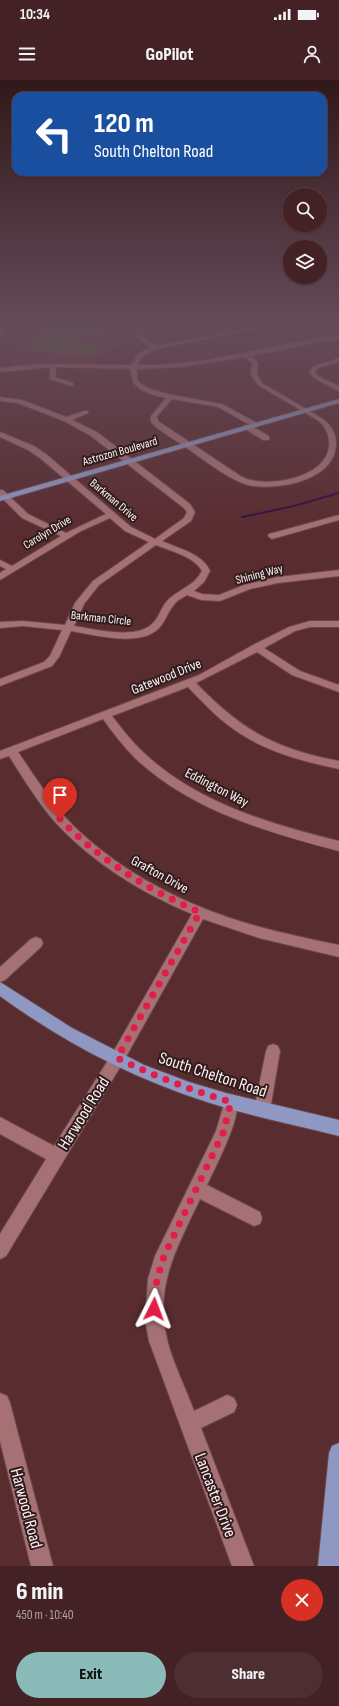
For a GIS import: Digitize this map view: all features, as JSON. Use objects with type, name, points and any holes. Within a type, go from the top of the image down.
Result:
[{"type":"main road","name":"Astrozon Boulevard","points":[[2,496],[339,401]]},
{"type":"main road","name":"South Chelton Road","points":[[0,988],[52,1025],[82,1042],[162,1079],[190,1090],[231,1102],[339,1128]]},
{"type":"main road","points":[[329,1566],[339,1452]]},
{"type":"street","points":[[159,394],[220,406],[251,426],[266,438]]},
{"type":"street","points":[[170,397],[154,416],[154,421],[186,445],[244,482],[262,485],[275,484],[308,476],[322,469],[328,464],[334,445],[328,427],[321,420],[277,394]]},
{"type":"street","points":[[0,399],[16,400],[66,420],[99,438],[187,506],[191,512],[188,519],[96,583],[80,603],[54,657],[48,664],[0,683]]},
{"type":"street","points":[[66,420],[86,412]]},
{"type":"street","name":"Barkman Drive","points":[[0,434],[37,452],[132,531],[155,541]]},
{"type":"street","points":[[2,496],[30,519],[67,536]]},
{"type":"street","name":"Carolyn Drive","points":[[0,577],[88,524],[111,515]]},
{"type":"street","points":[[272,536],[339,518]]},
{"type":"street","name":"Barkman Circle","points":[[0,623],[68,628],[125,636],[146,633],[154,628],[168,605],[205,575],[206,571],[203,565],[194,558],[155,541]]},
{"type":"street","points":[[0,563],[12,569]]},
{"type":"street","name":"Shining Way","points":[[186,591],[201,597],[220,598],[247,587],[278,580],[339,573]]},
{"type":"street","name":"Gatewood Drive","points":[[6,753],[190,683],[220,669],[284,632],[302,626],[339,624]]},
{"type":"street","points":[[256,647],[296,673],[339,689]]},
{"type":"street","points":[[190,683],[220,714],[252,735],[292,753],[339,765]]},
{"type":"street","name":"Eddington Way","points":[[105,715],[141,756],[177,785],[190,793],[229,812],[265,826],[339,846]]},
{"type":"street","name":"Grafton Drive","points":[[6,753],[51,808],[84,842],[109,862],[143,884],[200,912],[257,932],[339,951]]},
{"type":"street","name":"Harwood Road","points":[[0,1250],[117,1058],[200,912]]},
{"type":"street","points":[[0,976],[36,943]]},
{"type":"street","points":[[262,1110],[273,1051]]},
{"type":"street","name":"Lancaster Drive","points":[[231,1102],[223,1133],[164,1256],[157,1279],[154,1299],[154,1320],[158,1341],[243,1566]]},
{"type":"street","points":[[0,1125],[56,1156]]},
{"type":"street","points":[[196,1188],[254,1218]]},
{"type":"street","name":"Harwood Road","points":[[0,1403],[42,1566]]},
{"type":"street","points":[[189,1424],[226,1405]]},
{"type":"waterway","points":[[242,517],[294,506],[339,493]]},
{"type":"route","points":[[60,819],[84,842],[109,862],[143,884],[183,905],[200,912],[117,1058],[190,1090],[231,1102],[223,1133],[164,1256],[157,1279],[154,1309]]}]
